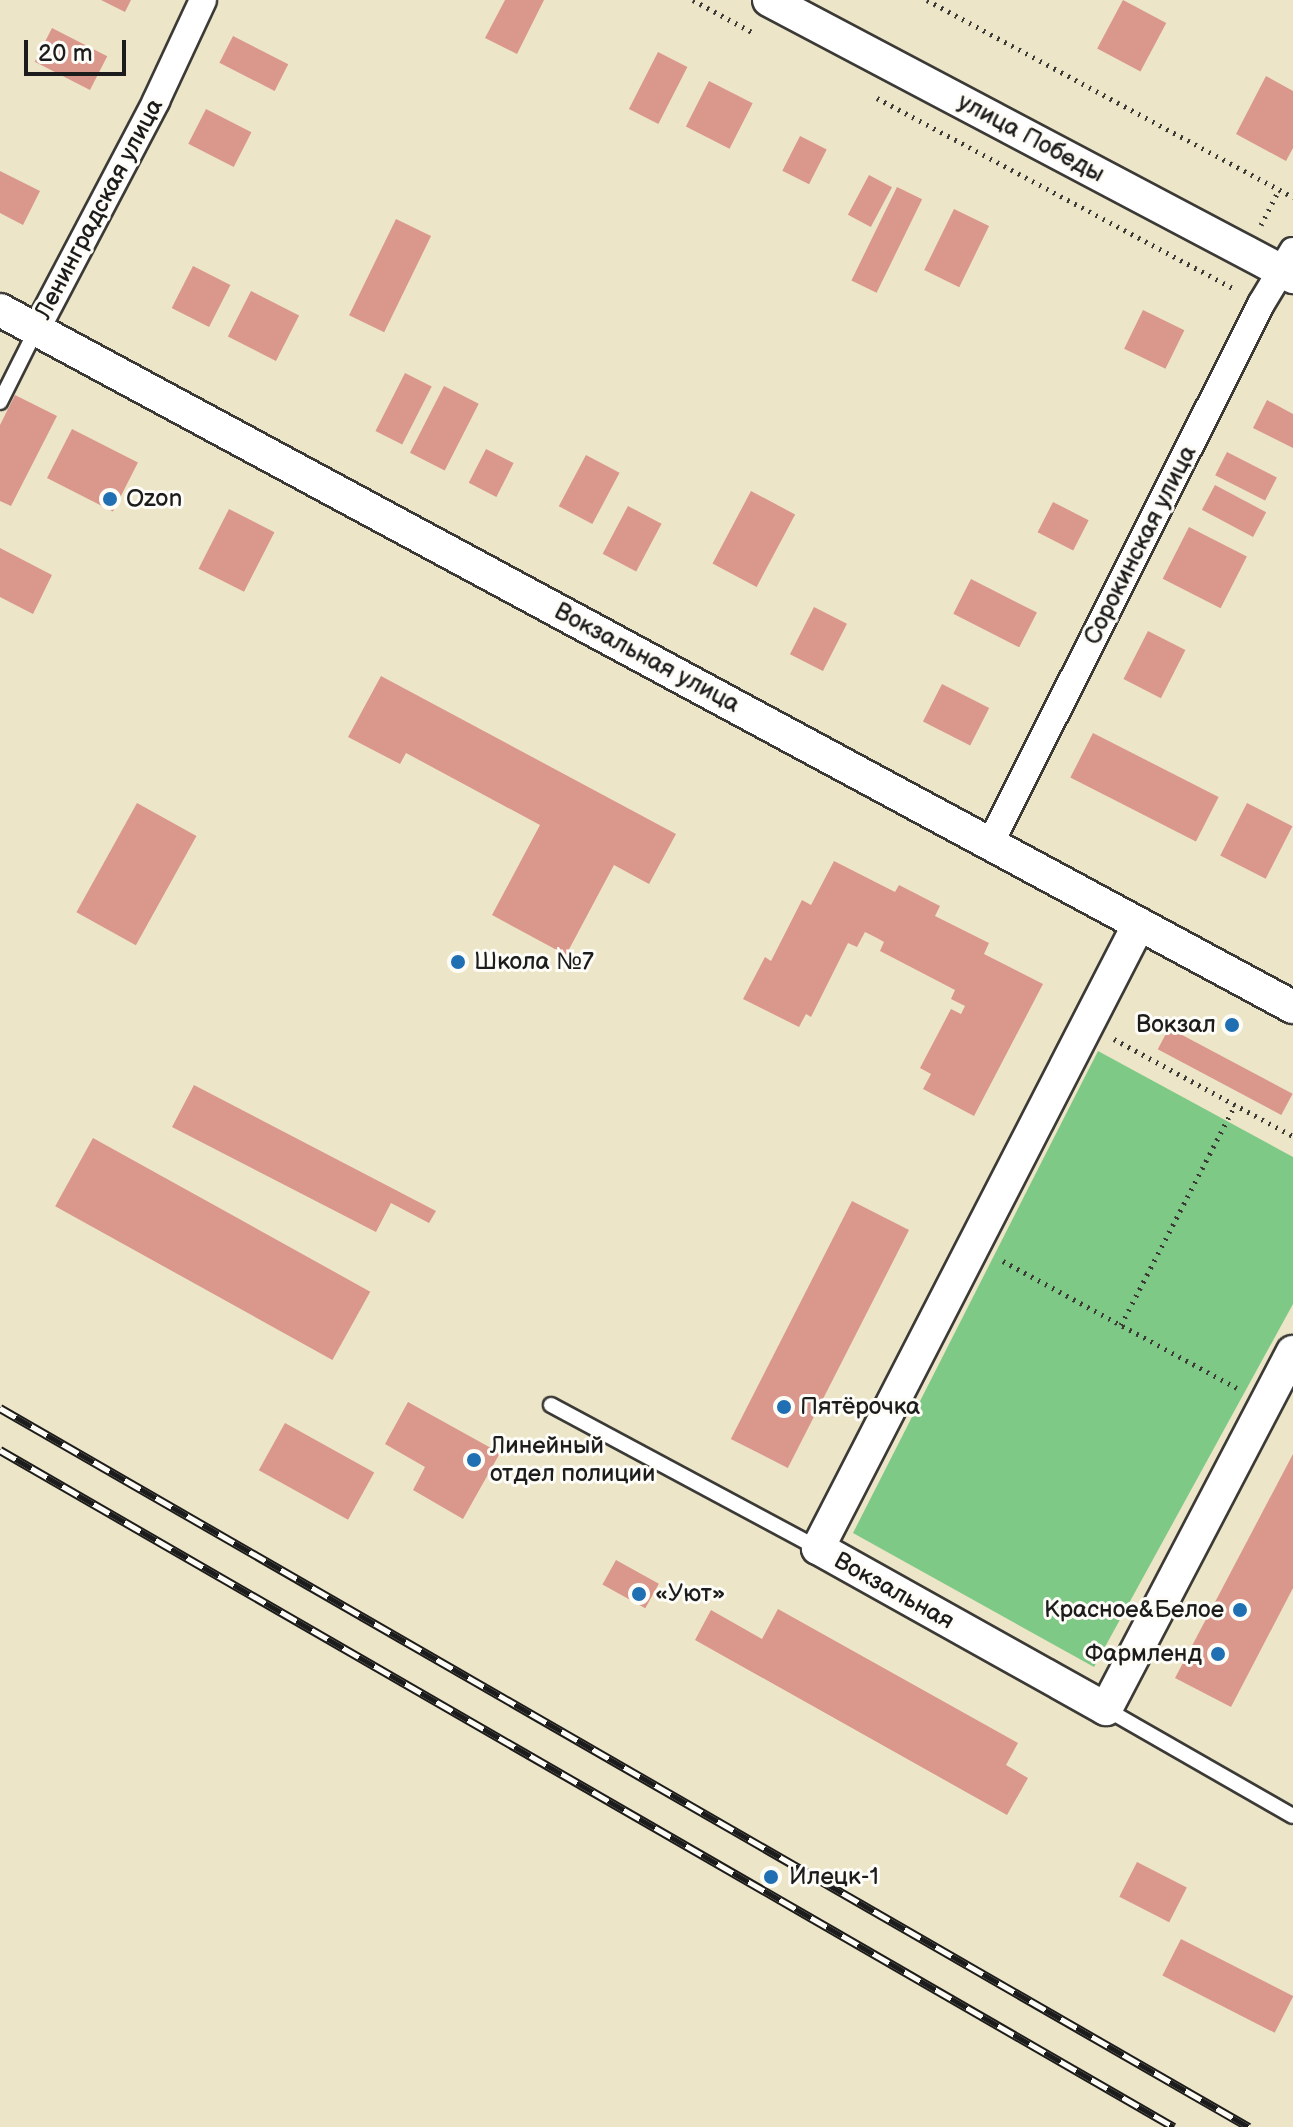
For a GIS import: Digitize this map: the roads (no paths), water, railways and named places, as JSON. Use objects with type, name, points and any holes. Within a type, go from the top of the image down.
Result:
[{"type":"street","name":"Ленинградская улица","points":[[36,330],[156,101],[203,0]]},
{"type":"street","name":"улица Победы","points":[[769,0],[1288,266]]},
{"type":"street","name":"Сорокинская улица","points":[[991,842],[1261,304],[1288,266]]},
{"type":"street","name":"Вокзальная улица","points":[[0,310],[1293,1007]]},
{"type":"street","name":"Вокзальная","points":[[1106,1709],[818,1548],[1139,924]]},
{"type":"street","points":[[1106,1709],[1293,1352]]},
{"type":"lane","points":[[0,402],[36,330]]},
{"type":"lane","points":[[551,1405],[818,1548]]},
{"type":"lane","points":[[1106,1709],[1293,1816]]},
{"type":"railway","points":[[0,1408],[1249,2127]]},
{"type":"railway","points":[[0,1450],[1174,2127]]},
{"type":"place","name":"Ozon","points":[[110,499]]},
{"type":"place","name":"Школа №7","points":[[458,962]]},
{"type":"place","name":"Вокзал","points":[[1232,1025]]},
{"type":"place","name":"Пятёрочка","points":[[784,1407]]},
{"type":"place","name":"Линейный отдел полиции","points":[[474,1460]]},
{"type":"place","name":"«Уют»","points":[[639,1594]]},
{"type":"place","name":"Красное&Белое","points":[[1240,1610]]},
{"type":"place","name":"Фармленд","points":[[1218,1654]]},
{"type":"place","name":"Илецк-1","points":[[771,1877]]}]
